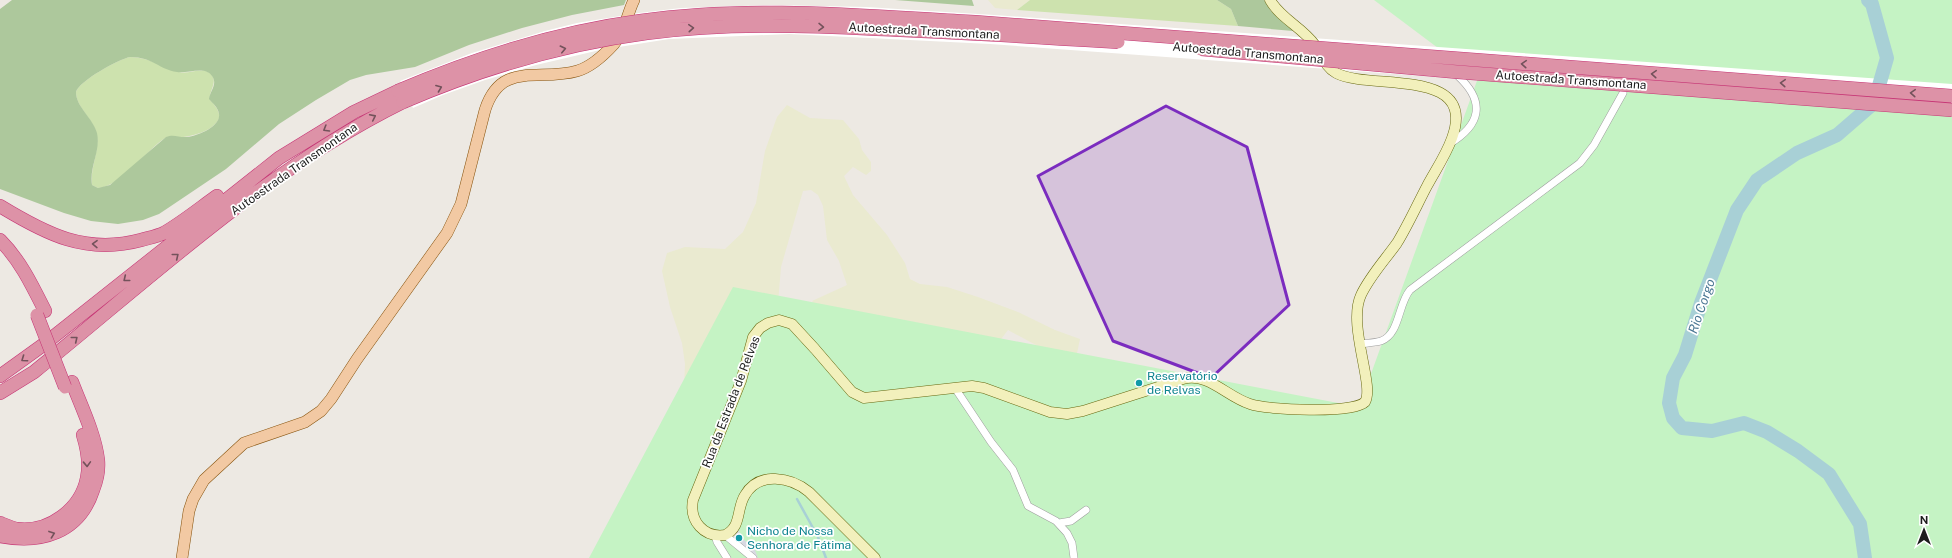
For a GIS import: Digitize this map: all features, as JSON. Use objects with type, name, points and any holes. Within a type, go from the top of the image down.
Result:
[{"type":"highway","name":"Autoestrada Transmontana","points":[[0,393],[34,372],[252,195],[400,97],[482,58],[580,32],[661,18],[782,14],[859,15],[975,22],[1952,96]]},
{"type":"highway","name":"Autoestrada Transmontana","points":[[0,376],[43,346],[244,184],[279,158],[348,116],[400,97],[509,64],[608,39],[687,29],[780,26],[908,30],[1150,44],[1458,72],[1952,110]]},
{"type":"highway","points":[[0,206],[34,226],[65,240],[89,244],[122,245],[163,234],[228,188],[244,184]]},
{"type":"highway","points":[[0,240],[12,252],[30,279],[41,313],[68,384],[92,436],[98,460],[97,478],[90,498],[81,515],[61,531],[44,537],[16,539],[0,536]]},
{"type":"highway","points":[[0,252],[41,313]]},
{"type":"highway","points":[[0,403],[29,382],[34,372]]},
{"type":"highway","points":[[0,523],[16,529],[35,529],[56,522],[72,508],[82,493],[88,477],[88,461],[68,384]]},
{"type":"main road","points":[[182,558],[189,511],[204,480],[244,443],[305,422],[321,411],[331,399],[357,359],[447,233],[459,210],[485,110],[491,94],[495,89],[500,83],[515,76],[562,74],[578,71],[601,57],[617,40],[634,0]]},
{"type":"street","name":"Rua da Estrada de Relvas","points":[[720,535],[704,531],[697,524],[693,515],[693,500],[741,381],[753,337],[765,324],[779,320],[792,324],[852,392],[860,397],[872,398],[955,388],[980,387],[1046,411],[1067,414],[1083,411],[1183,379],[1194,377],[1205,379],[1244,402],[1257,406],[1277,409],[1349,408],[1363,405],[1368,396],[1359,344],[1358,305],[1362,294],[1399,238],[1449,144],[1455,125],[1455,114],[1451,103],[1442,93],[1423,86],[1356,79],[1337,74],[1328,67],[1314,44],[1278,12],[1270,0]]},
{"type":"street","points":[[1449,144],[1467,132],[1476,114],[1472,91],[1458,76]]},
{"type":"street","points":[[1359,344],[1380,341],[1389,336],[1394,329],[1405,297],[1410,290],[1580,164],[1594,146],[1623,93]]},
{"type":"street","points":[[955,388],[991,442],[1013,470],[1028,506],[1059,523],[1071,538],[1074,558]]},
{"type":"street","points":[[727,558],[717,542],[720,535],[736,526],[744,498],[749,490],[763,480],[783,479],[797,484],[805,489],[875,558]]},
{"type":"street","points":[[1059,523],[1071,521],[1086,510]]},
{"type":"street","points":[[720,535],[753,558]]},
{"type":"highlighted area","points":[[1166,106],[1247,147],[1289,305],[1211,378],[1113,341],[1038,176]]},
{"type":"green space","points":[[12,0],[626,0],[624,5],[572,15],[522,28],[469,45],[415,67],[366,75],[350,80],[279,124],[226,169],[159,214],[143,220],[118,224],[91,221],[64,213],[0,189],[0,9]],"holes":[[[130,57],[145,59],[171,71],[181,72],[200,70],[209,73],[214,79],[213,88],[209,99],[218,109],[219,119],[212,127],[201,133],[189,137],[166,137],[110,185],[98,188],[92,185],[92,172],[98,140],[97,133],[92,122],[79,103],[76,92],[84,82],[109,66]]]},
{"type":"green space","points":[[895,0],[972,0],[974,6]]},
{"type":"green space","points":[[988,0],[1030,0],[1017,10],[995,8]]},
{"type":"green space","points":[[1030,0],[1217,0],[1231,9],[1238,26],[1017,10]]},
{"type":"green space","points":[[1217,0],[1264,0],[1271,11],[1293,31],[1238,26],[1231,9]]},
{"type":"green space","points":[[1374,0],[1952,0],[1952,558],[589,558],[733,287],[1359,407],[1478,78]]},
{"type":"green space","points":[[130,57],[149,60],[183,73],[202,70],[210,73],[213,77],[214,84],[210,94],[210,100],[217,109],[219,118],[213,126],[201,133],[183,137],[165,138],[114,182],[98,188],[92,185],[93,167],[97,148],[96,130],[82,109],[76,92],[84,82],[109,66]]},
{"type":"green space","points":[[787,105],[810,118],[843,120],[859,139],[862,150],[871,162],[871,171],[866,175],[853,167],[844,176],[853,195],[887,235],[905,263],[910,279],[920,284],[947,287],[978,297],[1018,312],[1055,330],[1080,339],[1076,358],[1047,351],[1008,330],[992,351],[826,319],[812,301],[847,285],[839,261],[827,240],[823,206],[818,195],[811,190],[803,191],[781,267],[778,303],[621,558],[684,388],[685,364],[682,343],[670,307],[662,271],[667,253],[685,247],[725,249],[743,232],[756,203],[765,151],[777,117]]},
{"type":"shaded area","points":[[738,528],[741,537],[755,550],[758,558],[734,540],[733,536]]},
{"type":"pier","points":[[770,5],[866,7],[994,15],[1952,84],[1952,115],[990,44],[789,34],[669,39],[600,50],[536,65],[485,80],[443,95],[413,108],[400,81],[472,53],[577,23],[681,8]]},
{"type":"waterway","name":"Rio Corgo","points":[[1865,558],[1860,524],[1829,474],[1798,451],[1767,432],[1744,423],[1712,431],[1682,428],[1673,418],[1669,403],[1673,378],[1685,355],[1701,303],[1737,210],[1757,180],[1797,153],[1837,135],[1874,103],[1887,58],[1872,4],[1868,0]]},
{"type":"waterway","points":[[797,499],[818,537],[826,558]]},
{"type":"place","name":"Reservatório de Relvas","points":[[1139,383]]},
{"type":"place","name":"Nicho de Nossa Senhora de Fátima","points":[[739,538]]}]
